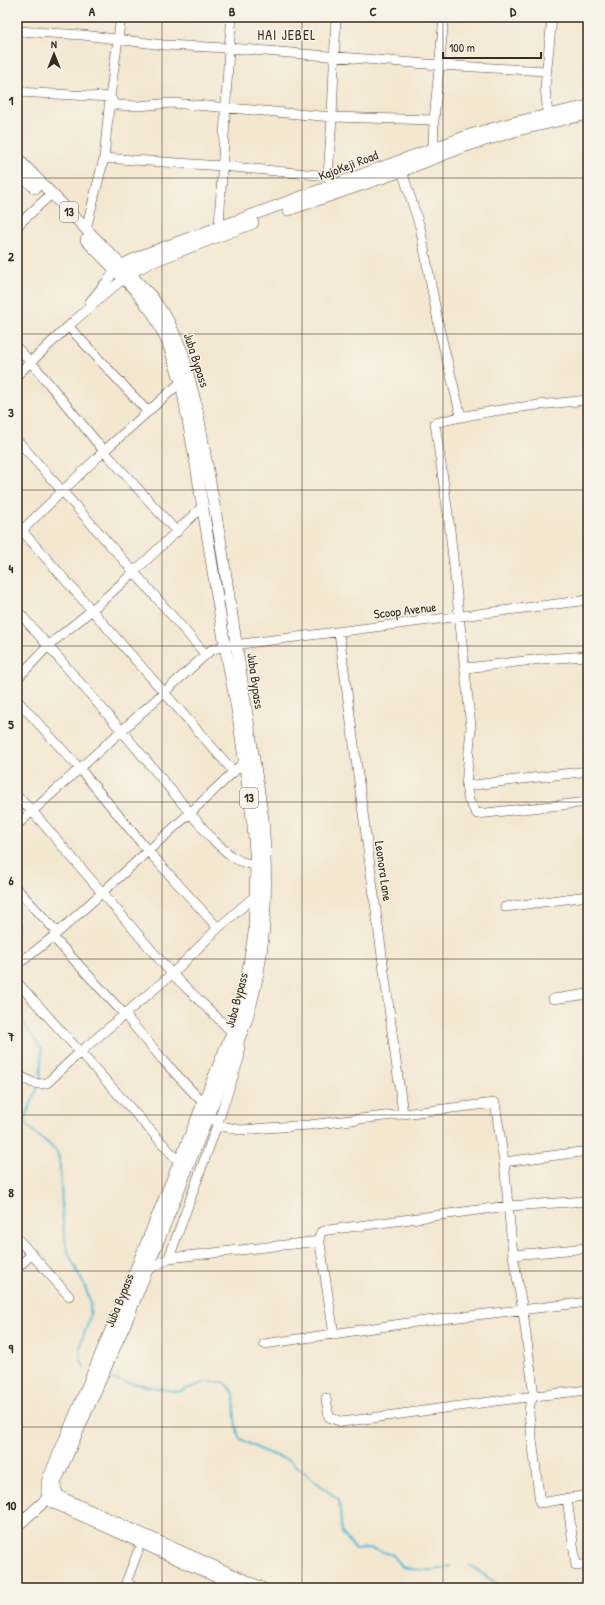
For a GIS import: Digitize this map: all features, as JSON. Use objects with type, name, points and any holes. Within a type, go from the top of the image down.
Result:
[{"type":"main road","name":"KajoKeji Road","points":[[119,267],[146,254],[331,187],[433,148],[516,122],[588,106]]},
{"type":"main road","name":"KajoKeji Road","points":[[127,276],[151,262],[240,227],[402,171],[466,146],[518,130],[588,114]]},
{"type":"main road","name":"13","points":[[17,158],[48,196],[119,267]]},
{"type":"main road","name":"13","points":[[17,170],[86,229],[119,267]]},
{"type":"main road","points":[[119,267],[127,276]]},
{"type":"main road","name":"Juba Bypass","points":[[51,1482],[125,1324],[235,1036],[252,1002],[259,965],[266,908],[263,819],[203,506],[181,382],[173,354],[160,327],[127,276]]},
{"type":"main road","name":"Juba Bypass","points":[[127,276],[152,297],[160,308],[176,339],[187,366],[202,432],[231,646],[238,715],[253,825],[256,866],[254,933],[251,956],[235,1036]]},
{"type":"main road","name":"Juba Bypass","points":[[51,1482],[180,1163],[207,1108]]},
{"type":"main road","points":[[17,1525],[48,1498],[51,1482]]},
{"type":"main road","points":[[17,1525],[51,1482]]},
{"type":"main road","points":[[51,1482],[58,1495],[62,1498],[262,1588]]},
{"type":"main road","points":[[48,1498],[52,1502],[241,1588]]},
{"type":"main road","points":[[30,1514],[44,1509],[53,1508],[76,1513]]},
{"type":"street","points":[[86,229],[104,158],[110,97],[121,17]]},
{"type":"street","points":[[219,227],[232,17]]},
{"type":"street","points":[[331,187],[328,176],[336,17]]},
{"type":"street","points":[[433,148],[434,120],[444,17]]},
{"type":"street","points":[[548,114],[545,87],[552,17]]},
{"type":"street","points":[[581,17],[588,17]]},
{"type":"street","points":[[17,31],[52,32],[164,45],[229,48],[439,65],[546,71]]},
{"type":"street","points":[[17,92],[110,97]]},
{"type":"street","points":[[110,97],[115,105],[138,106],[172,103],[332,117],[434,120]]},
{"type":"street","points":[[104,158],[222,166],[328,176]]},
{"type":"street","points":[[402,171],[420,227],[440,332],[461,416]]},
{"type":"street","points":[[17,226],[48,196]]},
{"type":"street","points":[[72,324],[119,267]]},
{"type":"street","points":[[17,375],[127,276]]},
{"type":"street","points":[[72,324],[148,412]]},
{"type":"street","points":[[17,348],[31,362],[104,451],[177,532]]},
{"type":"street","points":[[181,382],[104,451],[63,492],[19,530],[92,610],[234,772]]},
{"type":"street","points":[[588,400],[513,408],[461,416],[435,423],[449,521],[466,668],[471,727],[466,786],[469,801],[477,814],[588,802]]},
{"type":"street","points":[[17,440],[206,655]]},
{"type":"street","points":[[17,679],[49,645],[92,610],[203,506]]},
{"type":"street","name":"Scoop Avenue","points":[[17,825],[211,650],[231,646],[588,600]]},
{"type":"street","points":[[17,610],[49,645],[212,839],[231,856],[240,861],[256,866]]},
{"type":"street","name":"Leonora Lane","points":[[339,632],[403,1114]]},
{"type":"street","points":[[466,668],[542,659],[588,656]]},
{"type":"street","points":[[18,705],[80,769],[148,850],[218,928]]},
{"type":"street","points":[[17,965],[55,935],[102,893],[244,762]]},
{"type":"street","points":[[466,786],[588,771]]},
{"type":"street","points":[[17,796],[33,812],[172,974],[235,1036],[240,1056],[169,1258]]},
{"type":"street","points":[[17,889],[163,1060],[207,1108],[217,1125],[240,1130],[309,1125],[495,1103],[504,1162],[513,1255],[523,1311],[534,1396],[530,1403],[528,1414],[540,1502],[588,1495]]},
{"type":"street","points":[[17,1073],[33,1083],[47,1083],[79,1053],[172,974],[218,928],[255,896]]},
{"type":"street","points":[[505,907],[588,896]]},
{"type":"street","points":[[17,982],[79,1053],[180,1163]]},
{"type":"street","points":[[553,999],[588,994]]},
{"type":"street","points":[[504,1162],[588,1151]]},
{"type":"street","points":[[334,1335],[319,1237],[322,1232],[508,1206],[588,1201]]},
{"type":"street","points":[[17,1238],[69,1296]]},
{"type":"street","points":[[145,1272],[169,1258],[320,1241]]},
{"type":"street","points":[[513,1255],[588,1248]]},
{"type":"street","points":[[17,1268],[32,1254]]},
{"type":"street","points":[[264,1344],[408,1323],[523,1311],[588,1302]]},
{"type":"street","points":[[326,1398],[329,1417],[342,1422],[588,1390]]},
{"type":"street","points":[[566,1498],[576,1566],[588,1564]]},
{"type":"street","points":[[137,1588],[125,1585],[138,1551]]},
{"type":"waterway","points":[[17,921],[17,931]]},
{"type":"waterway","points":[[17,1005],[25,1025],[42,1050],[40,1081]]},
{"type":"waterway","points":[[38,1087],[25,1118],[31,1130],[51,1146],[59,1157],[62,1219],[65,1238],[69,1254],[86,1289],[90,1303],[89,1320],[81,1342],[80,1350],[84,1367]]},
{"type":"waterway","points":[[110,1379],[178,1392],[206,1382],[224,1382],[234,1393],[235,1420],[239,1438],[261,1450],[290,1461],[339,1500],[342,1533],[355,1549],[369,1548],[393,1555],[402,1567],[433,1570],[451,1566]]},
{"type":"waterway","points":[[470,1565],[503,1588]]},
{"type":"district","name":"HAI JEBEL","points":[[287,35]]}]
